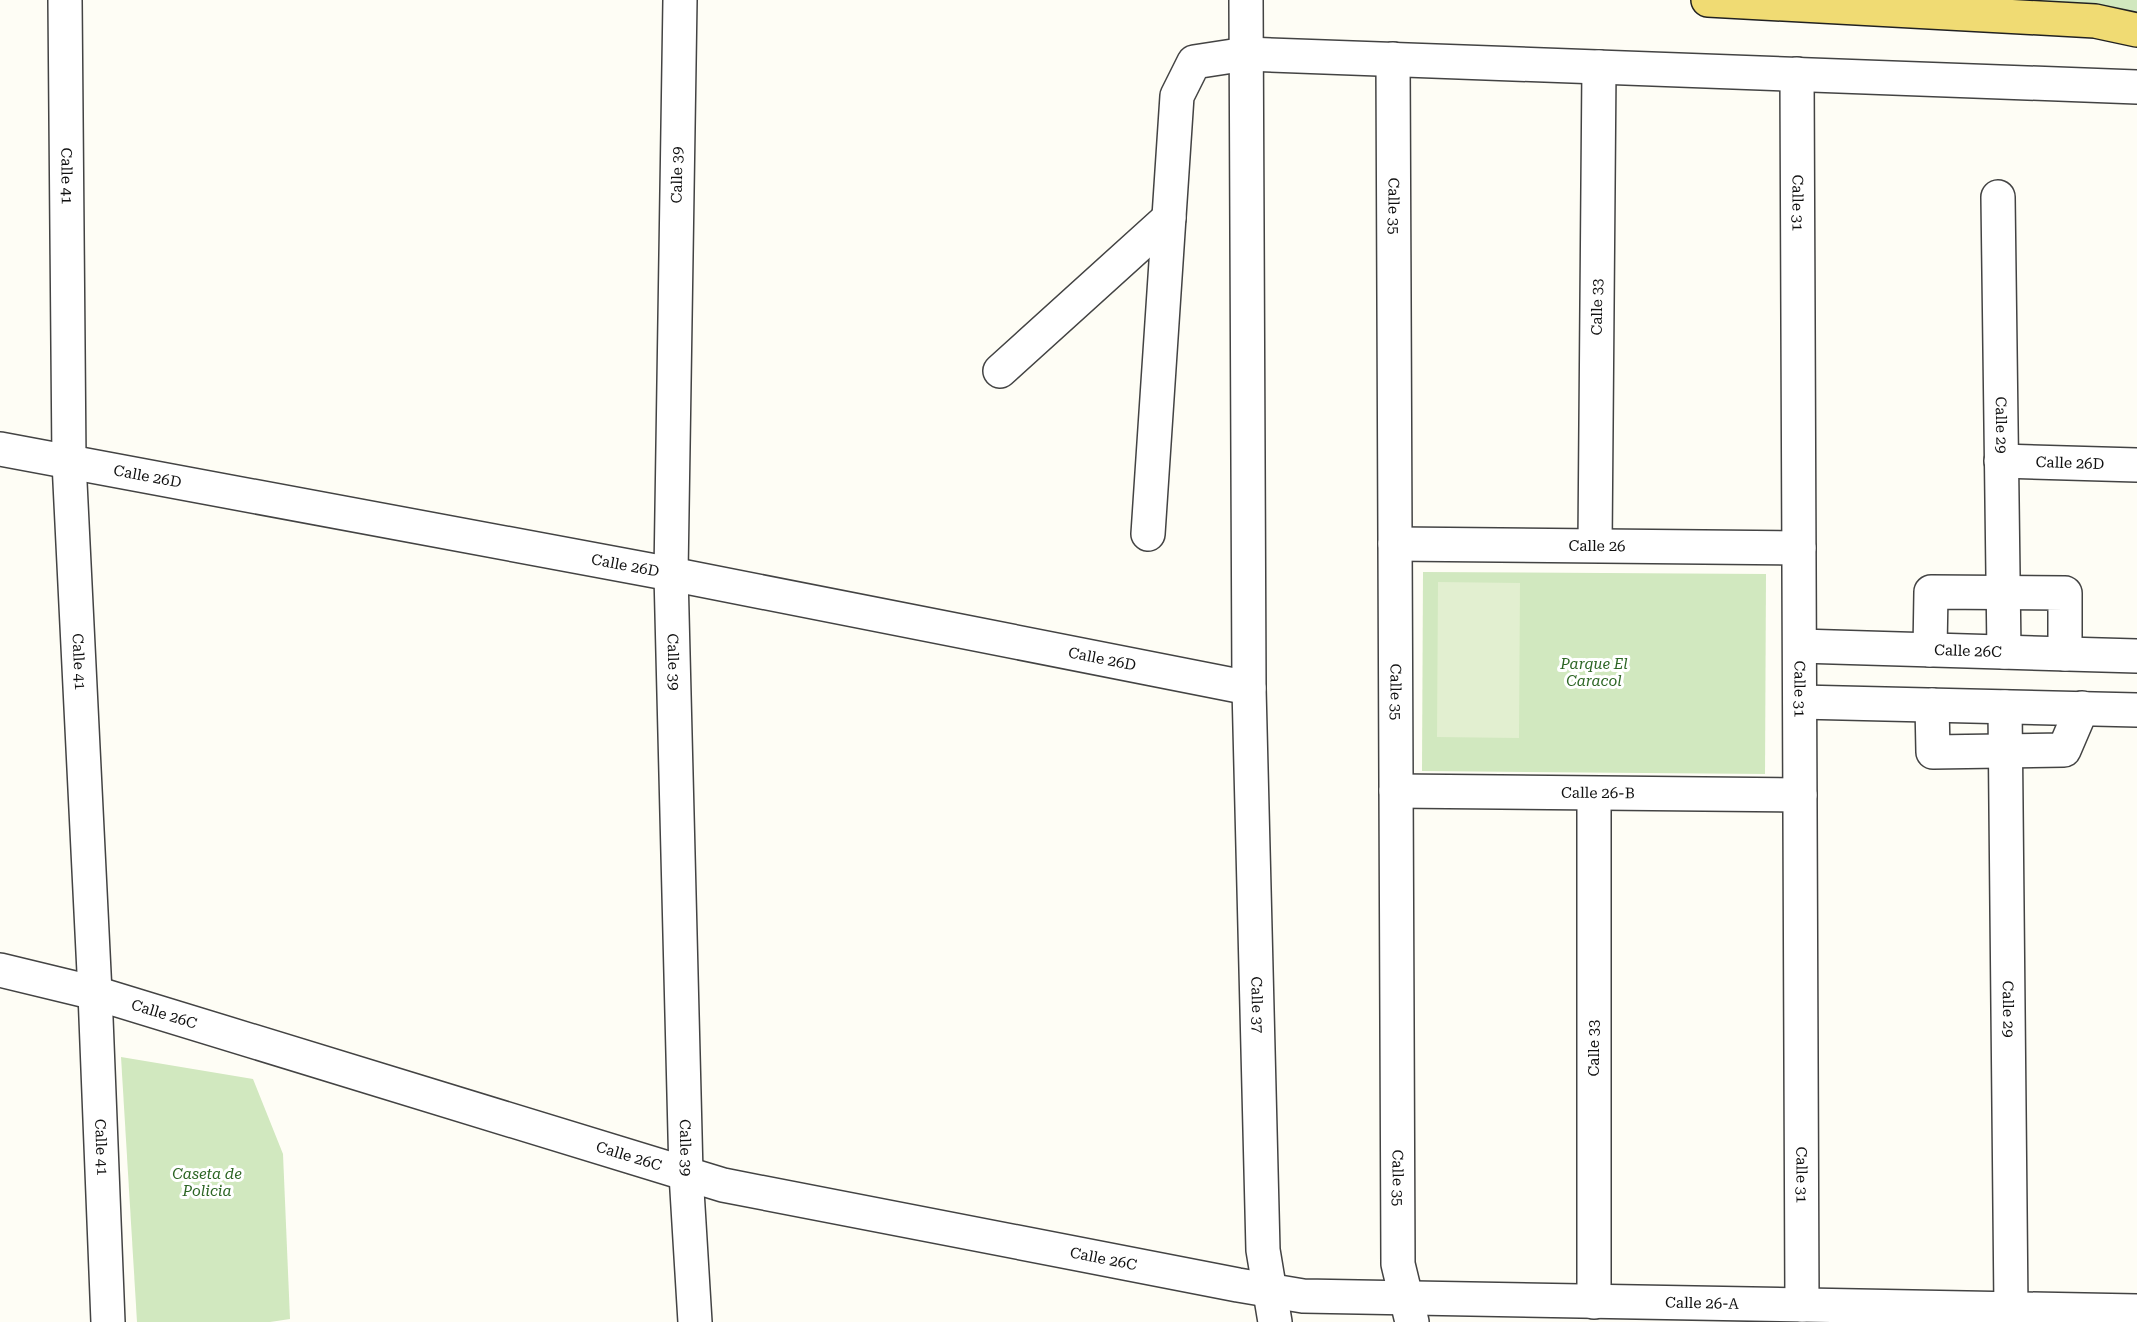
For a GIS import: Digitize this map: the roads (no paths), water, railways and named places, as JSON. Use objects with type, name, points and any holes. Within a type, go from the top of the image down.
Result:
[{"type":"main road","points":[[1708,0],[2095,21],[2137,30]]},
{"type":"main road","points":[[2095,21],[2137,44]]},
{"type":"street","name":"Calle 41","points":[[65,0],[69,462],[95,993],[108,1322]]},
{"type":"street","name":"Calle 39","points":[[680,0],[671,574],[686,1174],[695,1322]]},
{"type":"street","name":"Calle 37","points":[[1246,0],[1249,688],[1263,1250],[1275,1322]]},
{"type":"street","points":[[1148,534],[1177,96],[1194,62],[1246,54],[2137,87]]},
{"type":"street","name":"Calle 35","points":[[1393,59],[1398,1264],[1425,1310]]},
{"type":"street","name":"Calle 33","points":[[1595,545],[1599,67]]},
{"type":"street","name":"Calle 31","points":[[1774,1312],[1800,795],[1797,74]]},
{"type":"street","name":"Calle 29","points":[[1998,197],[2004,652]]},
{"type":"street","points":[[1000,371],[1169,218]]},
{"type":"street","name":"Calle 26D","points":[[0,449],[671,574],[1249,688]]},
{"type":"street","name":"Calle 26D","points":[[2001,461],[2137,465]]},
{"type":"street","name":"Calle 26","points":[[1395,544],[1799,548]]},
{"type":"street","points":[[1930,650],[1931,592],[2065,593],[2065,654]]},
{"type":"street","name":"Calle 26C","points":[[1800,646],[2137,656]]},
{"type":"street","points":[[1800,702],[2137,710]]},
{"type":"street","points":[[1932,705],[1933,752],[2064,750],[2082,708]]},
{"type":"street","name":"Calle 29","points":[[2004,707],[2011,1309]]},
{"type":"street","name":"Calle 26-B","points":[[1396,791],[1800,795]]},
{"type":"street","name":"Calle 33","points":[[1594,794],[1608,1310]]},
{"type":"street","name":"Calle 26C","points":[[0,970],[95,993],[723,1185],[1238,1286],[1270,1290]]},
{"type":"street","name":"Calle 26-A","points":[[1270,1290],[1425,1310],[1774,1312],[2011,1309],[2137,1311]]},
{"type":"park label","name":"Parque El Caracol","points":[[1594,672]]},
{"type":"park label","name":"Caseta de Policia","points":[[207,1182]]}]
